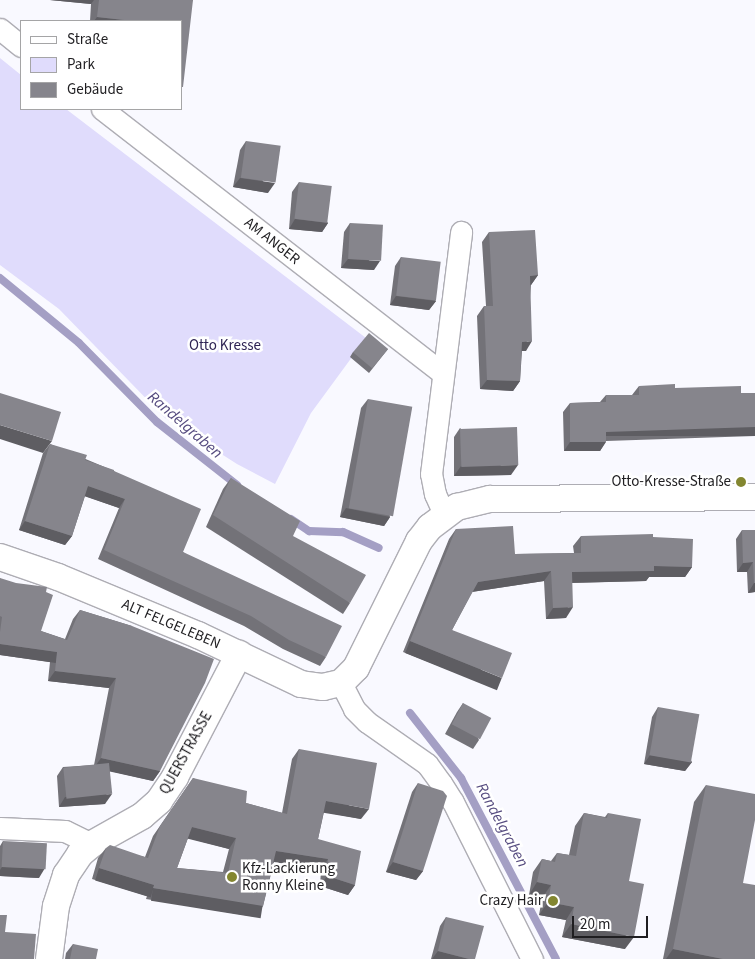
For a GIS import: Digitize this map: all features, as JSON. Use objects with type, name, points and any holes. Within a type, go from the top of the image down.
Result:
[{"type":"street","points":[[0,30],[20,45]]},
{"type":"street","name":"AM ANGER","points":[[103,110],[442,373]]},
{"type":"street","points":[[444,514],[434,494],[431,474],[442,373],[461,232]]},
{"type":"street","points":[[532,959],[453,802],[441,783],[427,764],[366,722],[354,708],[341,683],[356,668],[364,655],[402,572],[419,541],[430,526],[444,514],[472,502],[490,499],[755,497]]},
{"type":"street","name":"ALT FELGELEBEN","points":[[0,557],[95,591],[239,654],[301,684],[323,687],[341,683]]},
{"type":"street","name":"QUERSTRASSE","points":[[49,959],[56,906],[66,875],[80,854],[92,844],[142,816],[159,801],[175,777],[239,654]]},
{"type":"street","points":[[0,828],[65,831],[92,844]]},
{"type":"green space","name":"Otto Kresse","points":[[0,58],[20,74],[20,110],[67,110],[366,338],[311,413],[275,484],[237,464],[165,418],[59,309],[0,265]]},
{"type":"building","points":[[99,0],[193,0],[183,87],[182,20],[124,20],[97,17]]},
{"type":"building","points":[[246,141],[281,146],[276,183],[241,178]]},
{"type":"building","points":[[299,182],[332,186],[327,223],[294,219]]},
{"type":"building","points":[[350,223],[383,225],[381,261],[348,259]]},
{"type":"building","points":[[535,230],[538,275],[530,276],[532,341],[522,342],[520,381],[487,380],[484,306],[493,306],[489,232]]},
{"type":"building","points":[[401,257],[441,262],[436,301],[396,296]]},
{"type":"building","points":[[369,333],[388,349],[372,368],[353,352]]},
{"type":"building","points":[[675,384],[675,388],[741,386],[741,393],[755,393],[755,427],[606,432],[606,442],[570,442],[570,403],[606,402],[606,395],[639,395],[639,386]]},
{"type":"building","points":[[0,393],[61,412],[52,441],[0,425]]},
{"type":"building","points":[[368,399],[412,407],[393,516],[349,508]]},
{"type":"building","points":[[517,427],[518,465],[461,467],[460,429]]},
{"type":"building","points":[[50,444],[87,455],[85,460],[114,470],[201,509],[183,552],[342,626],[326,657],[289,640],[251,616],[104,550],[125,499],[88,486],[72,536],[25,521]]},
{"type":"building","points":[[231,478],[300,521],[293,536],[366,575],[350,603],[213,515]]},
{"type":"building","points":[[513,526],[515,554],[581,553],[581,536],[653,534],[653,537],[693,539],[692,567],[654,566],[654,571],[572,572],[573,607],[553,608],[551,571],[478,582],[452,630],[512,653],[502,678],[410,641],[456,529]]},
{"type":"building","points":[[742,530],[755,530],[755,583],[753,562],[743,563]]},
{"type":"building","points":[[0,578],[16,583],[47,587],[46,592],[53,595],[41,631],[67,640],[80,610],[132,626],[214,659],[205,683],[160,771],[101,758],[116,678],[55,671],[57,652],[0,644],[2,617],[0,616]]},
{"type":"building","points":[[463,703],[491,718],[480,739],[452,724]]},
{"type":"building","points":[[658,707],[699,714],[691,763],[649,755]]},
{"type":"building","points":[[299,749],[377,763],[369,809],[326,801],[318,839],[361,851],[355,885],[327,876],[328,859],[276,851],[263,906],[153,888],[154,885],[99,868],[106,848],[110,845],[148,858],[160,826],[193,778],[247,791],[246,803],[287,814]],"holes":[[[192,827],[236,838],[228,873],[177,868]]]},
{"type":"building","points":[[109,763],[112,794],[66,799],[63,768]]},
{"type":"building","points":[[418,783],[443,791],[447,796],[423,871],[393,862]]},
{"type":"building","points":[[706,785],[755,794],[755,820],[743,883],[755,885],[755,959],[723,959],[673,949]]},
{"type":"building","points":[[584,813],[607,818],[608,813],[641,819],[629,881],[644,884],[634,937],[571,924],[574,907],[548,902],[551,885],[537,882],[542,859],[555,862],[557,853],[576,856]]},
{"type":"building","points":[[3,841],[47,843],[46,869],[2,867]]},
{"type":"building","points":[[0,915],[7,915],[5,932],[36,934],[34,959],[0,959]]},
{"type":"building","points":[[446,917],[484,926],[475,959],[438,951]]},
{"type":"building","points":[[73,944],[98,949],[96,959],[70,959]]},
{"type":"waterway","name":"Randelgraben","points":[[0,278],[79,343],[157,422],[237,485]]},
{"type":"waterway","name":"Randelgraben","points":[[291,519],[309,531],[343,532],[379,548]]},
{"type":"waterway","name":"Randelgraben","points":[[410,713],[461,778],[556,959]]},
{"type":"place","name":"Otto-Kresse-Straße","points":[[741,482]]},
{"type":"place","name":"Kfz-Lackierung Ronny Kleine","points":[[232,877]]},
{"type":"place","name":"Crazy Hair","points":[[553,901]]}]
